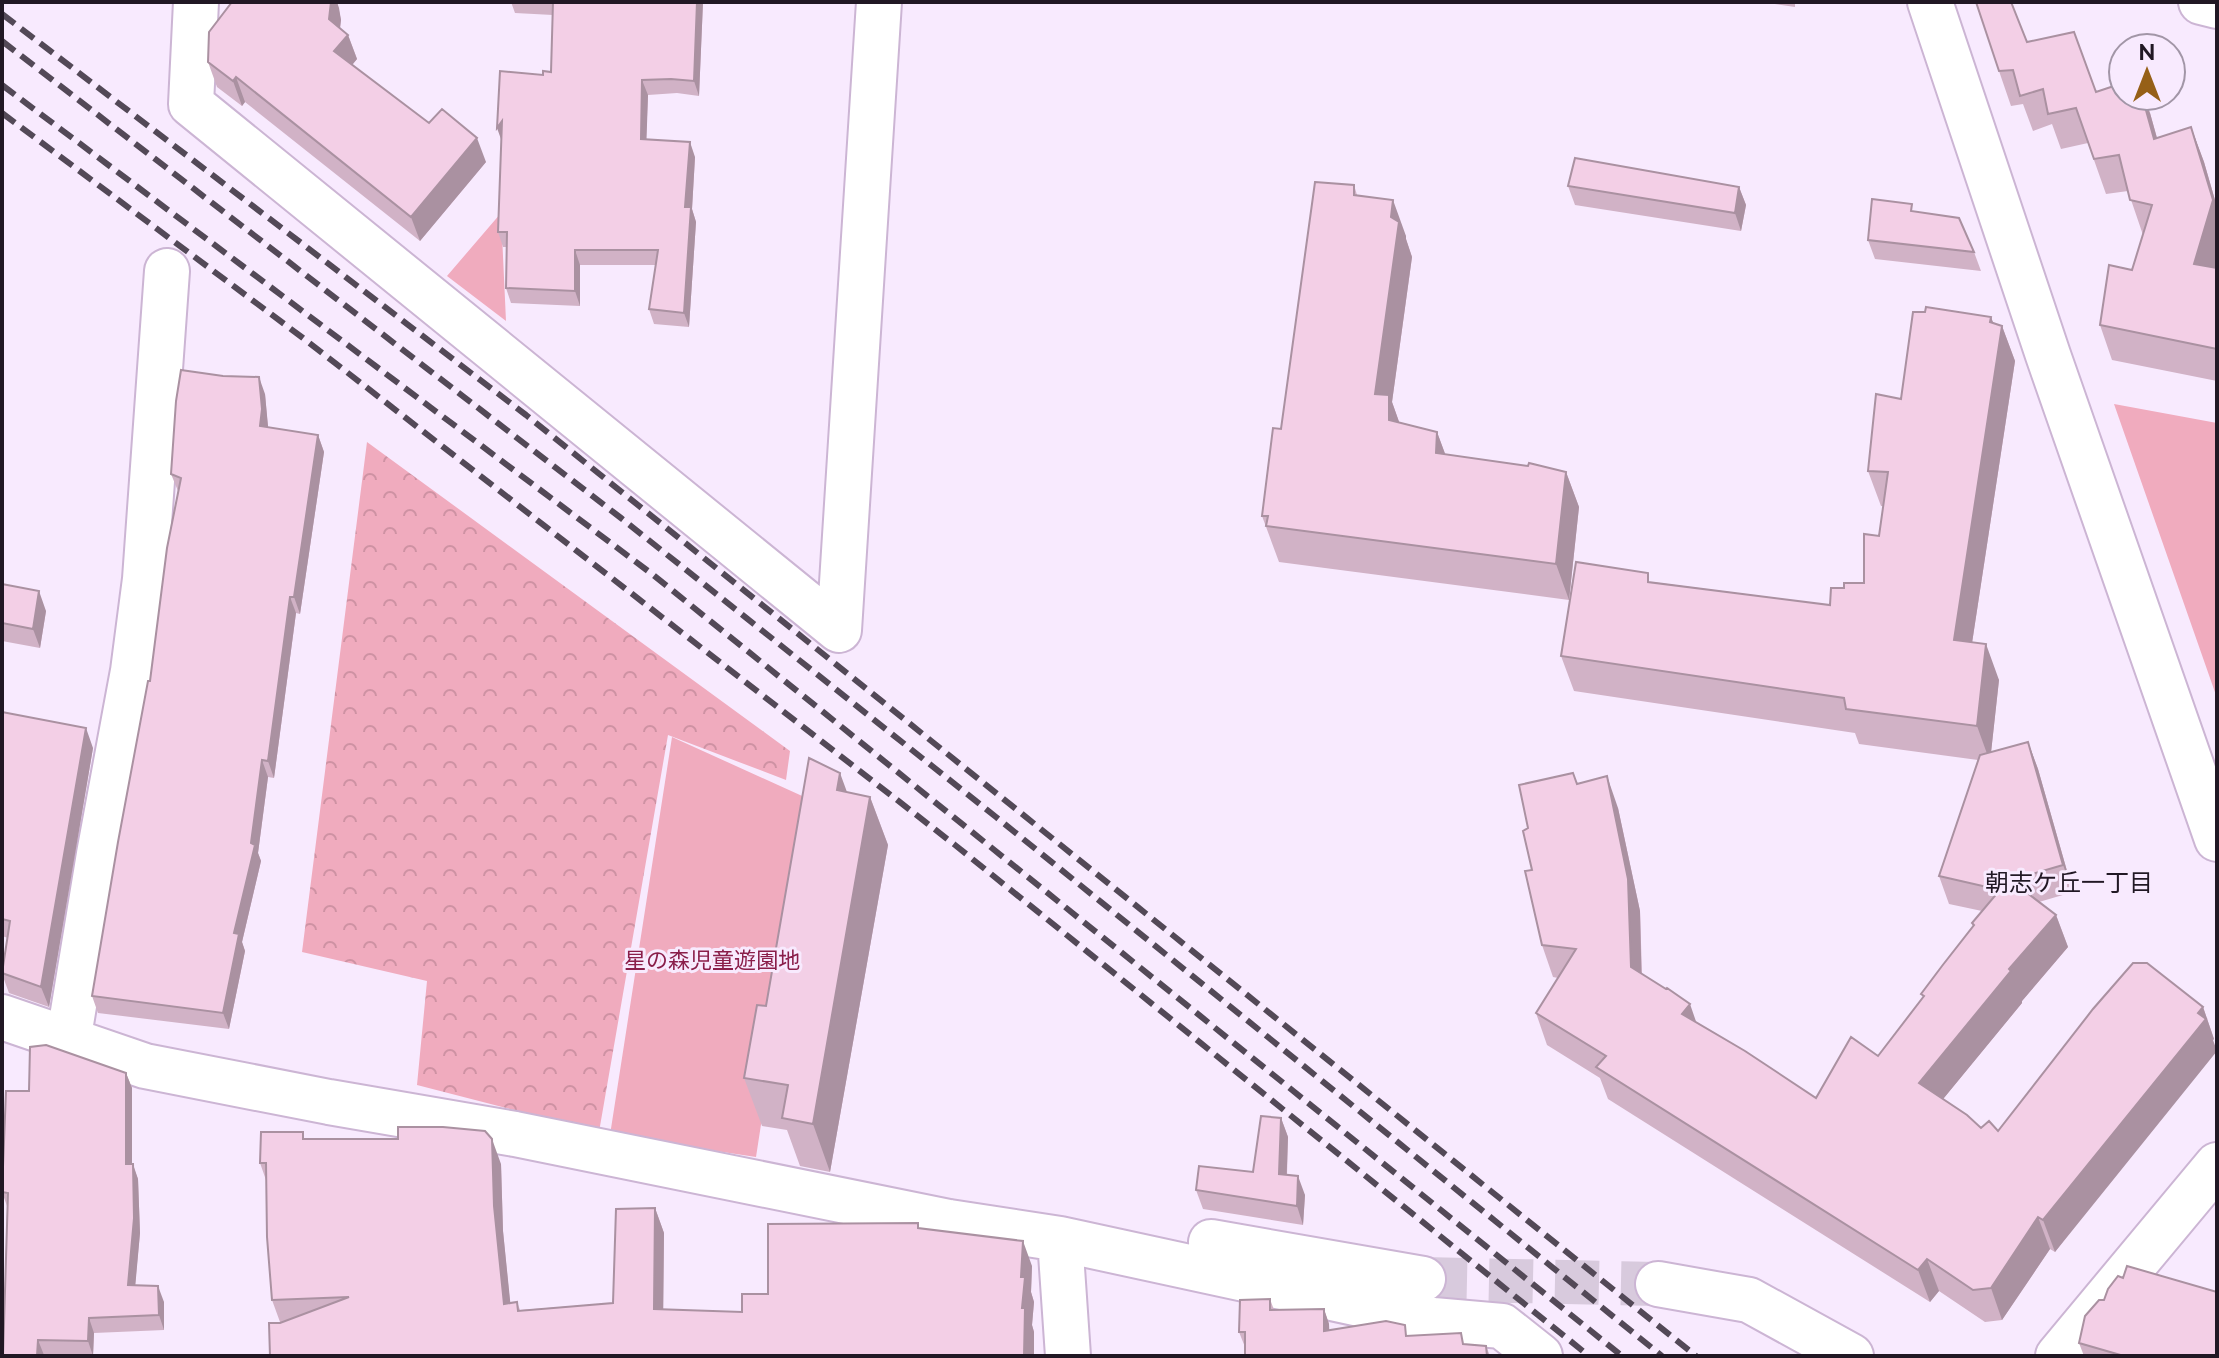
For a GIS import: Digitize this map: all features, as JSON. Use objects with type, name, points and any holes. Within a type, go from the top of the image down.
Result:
[{"type":"street","points":[[196,2],[191,104],[839,630],[879,2]]},
{"type":"street","points":[[1930,2],[2053,370],[2217,839]]},
{"type":"street","points":[[2201,2],[2217,6]]},
{"type":"street","points":[[68,1042],[133,671],[145,579],[167,271]]},
{"type":"street","points":[[2,1017],[145,1066],[515,1134],[949,1222],[1060,1239],[1084,1220],[1430,1318],[1502,1326],[1540,1356]]},
{"type":"street","points":[[2058,1356],[2217,1165]]},
{"type":"street","points":[[1060,1239],[1068,1356]]},
{"type":"street","points":[[1658,1284],[1749,1300],[1851,1356]]},
{"type":"green space","points":[[501,213],[506,321],[447,276]]},
{"type":"green space","points":[[2114,404],[2217,423],[2217,698]]},
{"type":"green space","points":[[367,442],[790,751],[786,780],[668,735],[599,1132],[417,1085],[427,981],[302,952]]},
{"type":"green space","name":"星の森児童遊園地","points":[[672,737],[811,800],[756,1157],[610,1135]]},
{"type":"building","points":[[232,2],[331,2],[329,19],[348,35],[334,51],[429,123],[442,109],[477,138],[411,217],[236,77],[233,81],[208,62],[209,32]]},
{"type":"building","points":[[553,2],[697,2],[694,81],[642,80],[641,139],[690,142],[685,207],[691,207],[684,313],[649,309],[658,250],[575,250],[575,291],[506,288],[507,232],[498,232],[502,121],[497,128],[500,71],[543,75],[543,71],[551,72]]},
{"type":"building","points":[[1976,2],[2011,2],[2027,42],[2074,32],[2096,92],[2107,88],[2107,112],[2146,112],[2154,139],[2191,127],[2213,200],[2194,264],[2217,268],[2217,349],[2100,325],[2109,265],[2132,270],[2152,205],[2130,200],[2119,155],[2094,159],[2076,108],[2048,114],[2043,89],[2020,96],[2013,70],[1999,71]]},
{"type":"building","points":[[1575,158],[1739,187],[1735,213],[1568,186]]},
{"type":"building","points":[[1315,182],[1354,185],[1354,195],[1393,200],[1391,217],[1399,222],[1375,394],[1389,395],[1389,420],[1437,432],[1436,453],[1528,466],[1529,463],[1566,472],[1556,564],[1266,526],[1268,516],[1262,516],[1273,428],[1281,429]]},
{"type":"building","points":[[1872,199],[1912,204],[1911,211],[1959,218],[1974,252],[1868,240]]},
{"type":"building","points":[[1926,307],[1991,317],[1990,322],[2002,326],[1954,640],[1986,644],[1977,726],[1846,709],[1844,698],[1561,656],[1576,562],[1648,573],[1648,582],[1830,605],[1831,588],[1844,588],[1844,583],[1864,583],[1864,534],[1879,536],[1888,472],[1868,471],[1876,394],[1901,399],[1913,312],[1925,312]]},
{"type":"building","points":[[181,370],[259,377],[260,426],[318,435],[294,597],[290,597],[268,761],[262,760],[251,843],[255,845],[234,933],[239,934],[223,1013],[92,996],[150,681],[167,548],[181,478],[171,474]]},
{"type":"building","points":[[2,584],[39,591],[33,629],[2,623]]},
{"type":"building","points":[[2,712],[86,728],[41,987],[2,973],[10,921],[2,919]]},
{"type":"building","points":[[2028,742],[2063,865],[1987,887],[1939,876],[1980,755]]},
{"type":"building","points":[[809,758],[840,773],[837,790],[870,797],[813,1124],[782,1118],[788,1085],[744,1078],[757,1005],[766,1006]]},
{"type":"building","points":[[1573,773],[1577,784],[1607,776],[1628,879],[1631,967],[1690,1004],[1682,1014],[1816,1098],[1851,1037],[1878,1056],[1924,996],[1921,994],[1974,925],[1972,923],[2009,879],[2056,915],[1919,1083],[1981,1128],[1989,1121],[1998,1131],[2133,963],[2147,963],[2203,1007],[2198,1013],[2206,1019],[2043,1220],[2038,1217],[1991,1288],[1973,1290],[1927,1259],[1918,1270],[1596,1067],[1606,1056],[1536,1013],[1576,949],[1542,945],[1525,871],[1532,870],[1523,831],[1528,828],[1519,785]]},
{"type":"building","points":[[46,1045],[126,1073],[126,1164],[133,1164],[134,1218],[128,1285],[158,1286],[159,1315],[89,1318],[88,1341],[38,1340],[37,1356],[3,1356],[8,1193],[2,1192],[6,1091],[29,1091],[30,1047]]},
{"type":"building","points":[[1261,1116],[1281,1118],[1279,1174],[1298,1176],[1297,1206],[1196,1190],[1199,1166],[1253,1172]]},
{"type":"building","points":[[398,1127],[485,1131],[492,1139],[494,1206],[504,1304],[517,1302],[518,1311],[613,1303],[616,1209],[655,1208],[654,1309],[742,1312],[742,1294],[768,1294],[768,1224],[918,1223],[918,1228],[1023,1241],[1024,1356],[270,1356],[269,1323],[280,1323],[349,1297],[272,1300],[266,1163],[260,1163],[261,1132],[303,1132],[303,1139],[398,1139]]},
{"type":"building","points":[[2127,1266],[2217,1292],[2217,1356],[2124,1356],[2079,1343],[2085,1316],[2099,1300],[2104,1300],[2118,1276],[2123,1278]]},
{"type":"building","points":[[1270,1299],[1270,1310],[1324,1309],[1324,1331],[1386,1321],[1405,1325],[1406,1336],[1461,1333],[1463,1344],[1486,1346],[1487,1356],[1245,1356],[1245,1332],[1239,1332],[1240,1300]]},
{"type":"tunnel","points":[[1423,1279],[1658,1284]]},
{"type":"railway","points":[[2,14],[526,415],[1696,1356]]},
{"type":"railway","points":[[2,41],[621,518],[1662,1356]]},
{"type":"railway","points":[[2,85],[652,574],[1622,1356]]},
{"type":"railway","points":[[2,113],[303,338],[955,845],[1589,1356]]},
{"type":"district","name":"朝志ケ丘一丁目","points":[[2069,882]]}]
